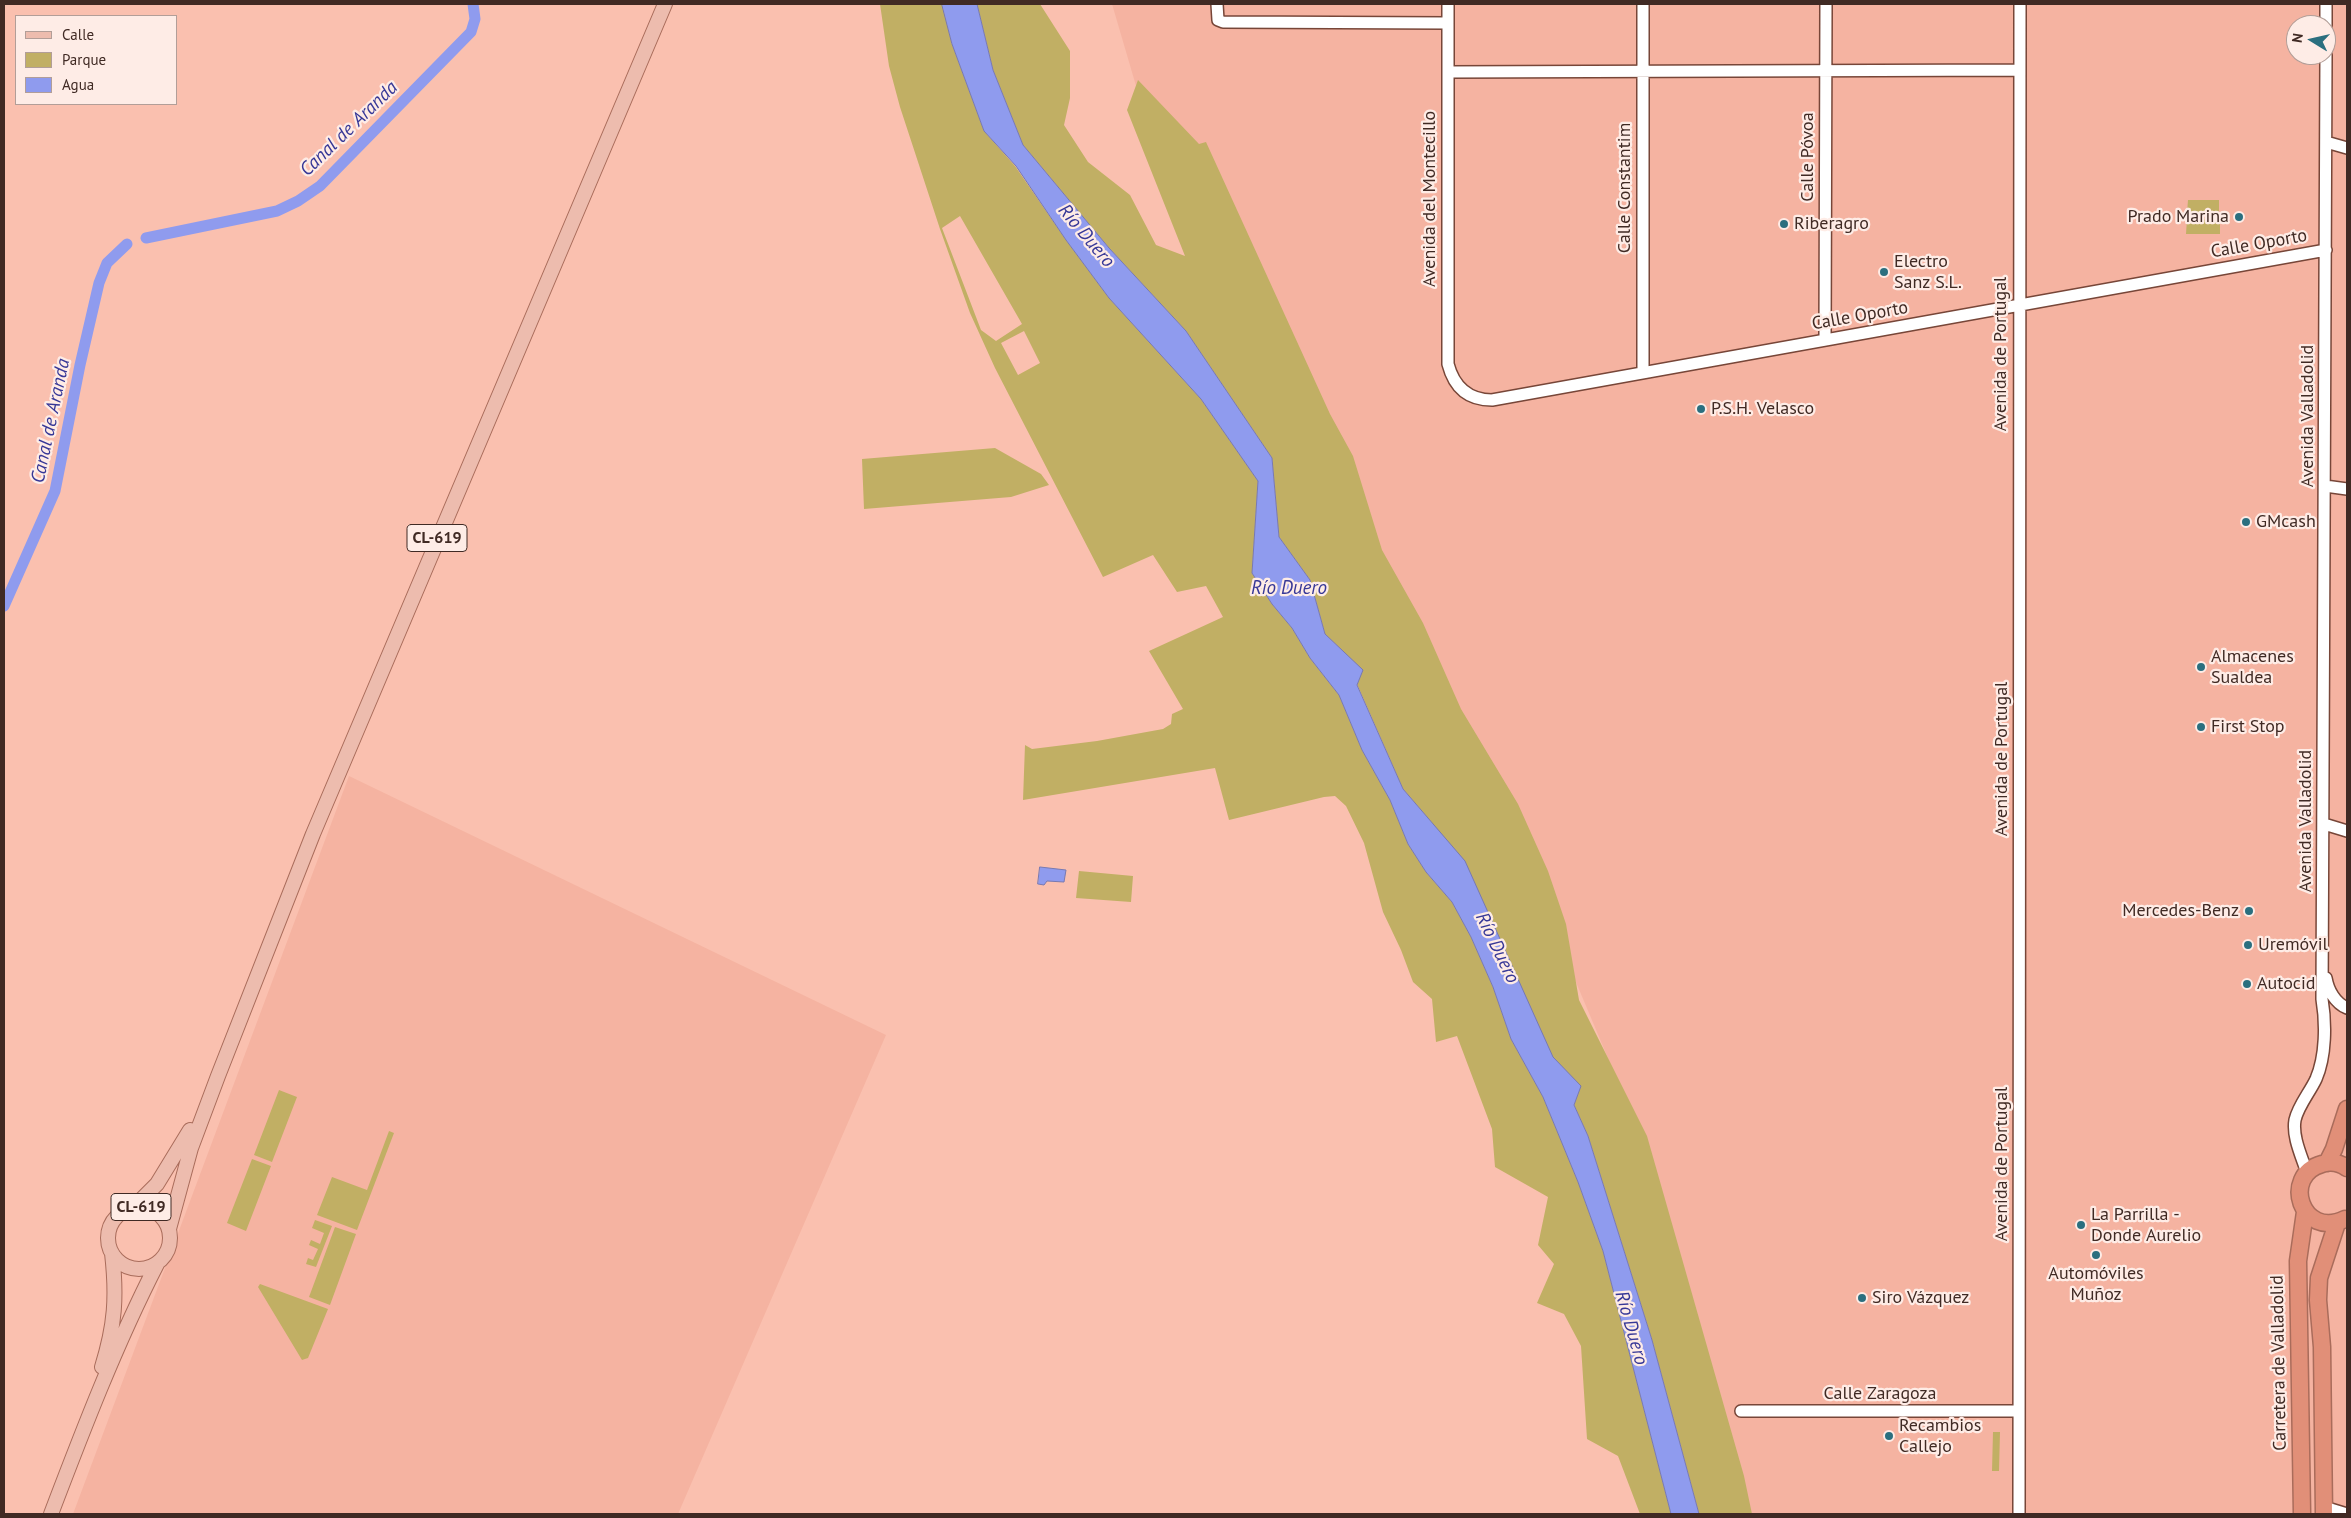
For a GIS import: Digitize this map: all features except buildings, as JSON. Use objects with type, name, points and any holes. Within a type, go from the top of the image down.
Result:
[{"type":"highway","points":[[2327,1162],[2334,1149],[2347,1109]]},
{"type":"highway","points":[[2342,1220],[2320,1222],[2305,1212],[2300,1202],[2299,1192],[2301,1182],[2312,1168],[2327,1162],[2336,1163],[2347,1168]]},
{"type":"highway","name":"Carretera de Valladolid","points":[[2302,1514],[2298,1261],[2305,1212]]},
{"type":"highway","points":[[2324,1510],[2322,1346],[2319,1285],[2326,1252],[2342,1220]]},
{"type":"main road","name":"CL-619","points":[[51,1514],[82,1432],[140,1297],[157,1264],[168,1250],[169,1229],[191,1148],[313,834],[665,4]]},
{"type":"main road","name":"CL-619","points":[[133,1208],[157,1184],[178,1152],[218,1076]]},
{"type":"main road","name":"CL-619","points":[[82,1432],[111,1337],[116,1289],[109,1244],[111,1225],[124,1211],[133,1208],[151,1209],[165,1221],[169,1229]]},
{"type":"main road","points":[[112,1254],[119,1261],[132,1268],[148,1268],[157,1264]]},
{"type":"street","points":[[1217,4],[1218,20],[1223,22],[1448,23]]},
{"type":"street","name":"Avenida del Montecillo","points":[[1448,4],[1448,364],[1451,376],[1462,391]]},
{"type":"street","name":"Calle Constantim","points":[[1642,372],[1643,4]]},
{"type":"street","name":"Calle Póvoa","points":[[1825,340],[1826,4]]},
{"type":"street","name":"Avenida de Portugal","points":[[2019,1514],[2020,4]]},
{"type":"street","name":"Avenida Valladolid","points":[[2307,1173],[2298,1146],[2295,1121],[2317,1076],[2322,1057],[2326,65]]},
{"type":"street","points":[[1448,72],[2020,70]]},
{"type":"street","points":[[2326,142],[2347,148]]},
{"type":"street","name":"Calle Oporto","points":[[1462,391],[1472,398],[1492,400],[2326,250]]},
{"type":"street","points":[[2325,486],[2347,489]]},
{"type":"street","points":[[2324,824],[2347,831]]},
{"type":"street","name":"Avenida Valladolid","points":[[2323,957],[2328,986],[2334,997],[2347,1008]]},
{"type":"street","name":"Calle Zaragoza","points":[[1741,1411],[2019,1411]]},
{"type":"street","points":[[2324,1510],[2347,1514]]},
{"type":"shaded area","points":[[1112,4],[2347,4],[2347,1514],[1734,1514],[1623,1094],[1523,856],[1139,96]]},
{"type":"shaded area","points":[[349,776],[886,1035],[678,1514],[73,1514]]},
{"type":"green space","points":[[880,4],[942,4],[952,44],[984,131],[1015,166],[1109,298],[1201,399],[1258,481],[1252,573],[1272,604],[1292,628],[1310,658],[1339,695],[1362,750],[1390,800],[1408,844],[1426,872],[1452,902],[1471,937],[1493,987],[1511,1039],[1543,1097],[1578,1182],[1603,1251],[1671,1514],[1640,1514],[1618,1456],[1587,1439],[1581,1346],[1564,1314],[1537,1303],[1554,1264],[1538,1245],[1548,1197],[1495,1167],[1492,1129],[1457,1036],[1436,1042],[1432,999],[1413,982],[1401,950],[1383,912],[1364,843],[1346,806],[1335,796],[1324,797],[1229,820],[1215,768],[1023,800],[1025,745],[1032,749],[1097,741],[1163,729],[1171,724],[1172,714],[1183,709],[1149,651],[1223,617],[1206,586],[1177,592],[1153,555],[1103,577],[995,368],[970,313],[940,229],[900,107],[889,66]],"holes":[[[960,216],[1022,324],[996,341],[981,330],[942,228]],[[1024,331],[1040,363],[1018,375],[1001,343]]]},
{"type":"green space","points":[[977,4],[1040,4],[1070,51],[1070,98],[1064,125],[1088,162],[1130,195],[1156,245],[1185,256],[1127,110],[1138,80],[1199,144],[1206,142],[1330,414],[1353,456],[1382,550],[1423,623],[1461,709],[1518,804],[1548,871],[1566,924],[1579,1000],[1647,1136],[1744,1476],[1752,1514],[1699,1514],[1652,1340],[1588,1136],[1574,1105],[1580,1086],[1553,1058],[1432,823],[1403,789],[1357,684],[1362,670],[1325,634],[1310,580],[1279,537],[1272,458],[1186,331],[1109,248],[1023,145],[993,70]]},
{"type":"green space","points":[[2188,200],[2219,200],[2219,214],[2187,213]]},
{"type":"green space","points":[[2187,219],[2220,220],[2220,234],[2186,234]]},
{"type":"green space","points":[[995,448],[1041,474],[1049,485],[1011,497],[864,509],[862,459]]},
{"type":"green space","points":[[1079,871],[1133,876],[1131,902],[1076,898]]},
{"type":"green space","points":[[279,1090],[297,1097],[272,1162],[254,1155]]},
{"type":"green space","points":[[389,1131],[394,1133],[357,1230],[317,1215],[332,1177],[367,1190]]},
{"type":"green space","points":[[252,1159],[271,1166],[246,1231],[227,1223]]},
{"type":"green space","points":[[315,1220],[332,1226],[316,1267],[306,1264],[308,1258],[313,1260],[318,1249],[309,1245],[311,1240],[320,1244],[324,1233],[312,1228]]},
{"type":"green space","points":[[335,1227],[356,1234],[330,1305],[309,1297]]},
{"type":"green space","points":[[260,1284],[328,1309],[308,1358],[302,1360],[258,1287]]},
{"type":"green space","points":[[1993,1432],[2000,1432],[1999,1471],[1992,1471]]},
{"type":"water","name":"Río Duero","points":[[942,4],[977,4],[993,70],[1023,145],[1109,248],[1186,331],[1272,458],[1279,537],[1310,580],[1325,634],[1363,670],[1357,685],[1403,789],[1465,861],[1553,1057],[1581,1086],[1574,1105],[1588,1136],[1652,1340],[1699,1514],[1671,1514],[1603,1251],[1578,1182],[1543,1097],[1511,1039],[1493,987],[1471,937],[1452,902],[1426,872],[1408,844],[1390,800],[1362,750],[1339,695],[1310,658],[1292,628],[1272,604],[1252,573],[1258,481],[1201,399],[1109,298],[1066,240],[1016,166],[984,131],[952,44]]},
{"type":"water","points":[[1040,867],[1066,870],[1064,882],[1047,881],[1044,885],[1038,884]]},
{"type":"waterway","name":"Canal de Aranda","points":[[146,238],[277,211],[298,201],[320,186],[471,32],[475,19],[473,4]]},
{"type":"waterway","name":"Canal de Aranda","points":[[4,606],[55,491],[80,365],[99,283],[107,263],[127,244]]},
{"type":"place","name":"Prado Marina","points":[[2239,217]]},
{"type":"place","name":"Riberagro","points":[[1784,224]]},
{"type":"place","name":"Electro Sanz S.L.","points":[[1884,272]]},
{"type":"place","name":"P.S.H. Velasco","points":[[1701,409]]},
{"type":"place","name":"GMcash","points":[[2246,522]]},
{"type":"place","name":"Almacenes Sualdea","points":[[2201,667]]},
{"type":"place","name":"First Stop","points":[[2201,727]]},
{"type":"place","name":"Mercedes-Benz","points":[[2249,911]]},
{"type":"place","name":"Uremóvil","points":[[2248,945]]},
{"type":"place","name":"Autocid","points":[[2247,984]]},
{"type":"place","name":"La Parrilla - Donde Aurelio","points":[[2081,1225]]},
{"type":"place","name":"Automóviles Muñoz","points":[[2096,1255]]},
{"type":"place","name":"Siro Vázquez","points":[[1862,1298]]},
{"type":"place","name":"Recambios Callejo","points":[[1889,1436]]}]
